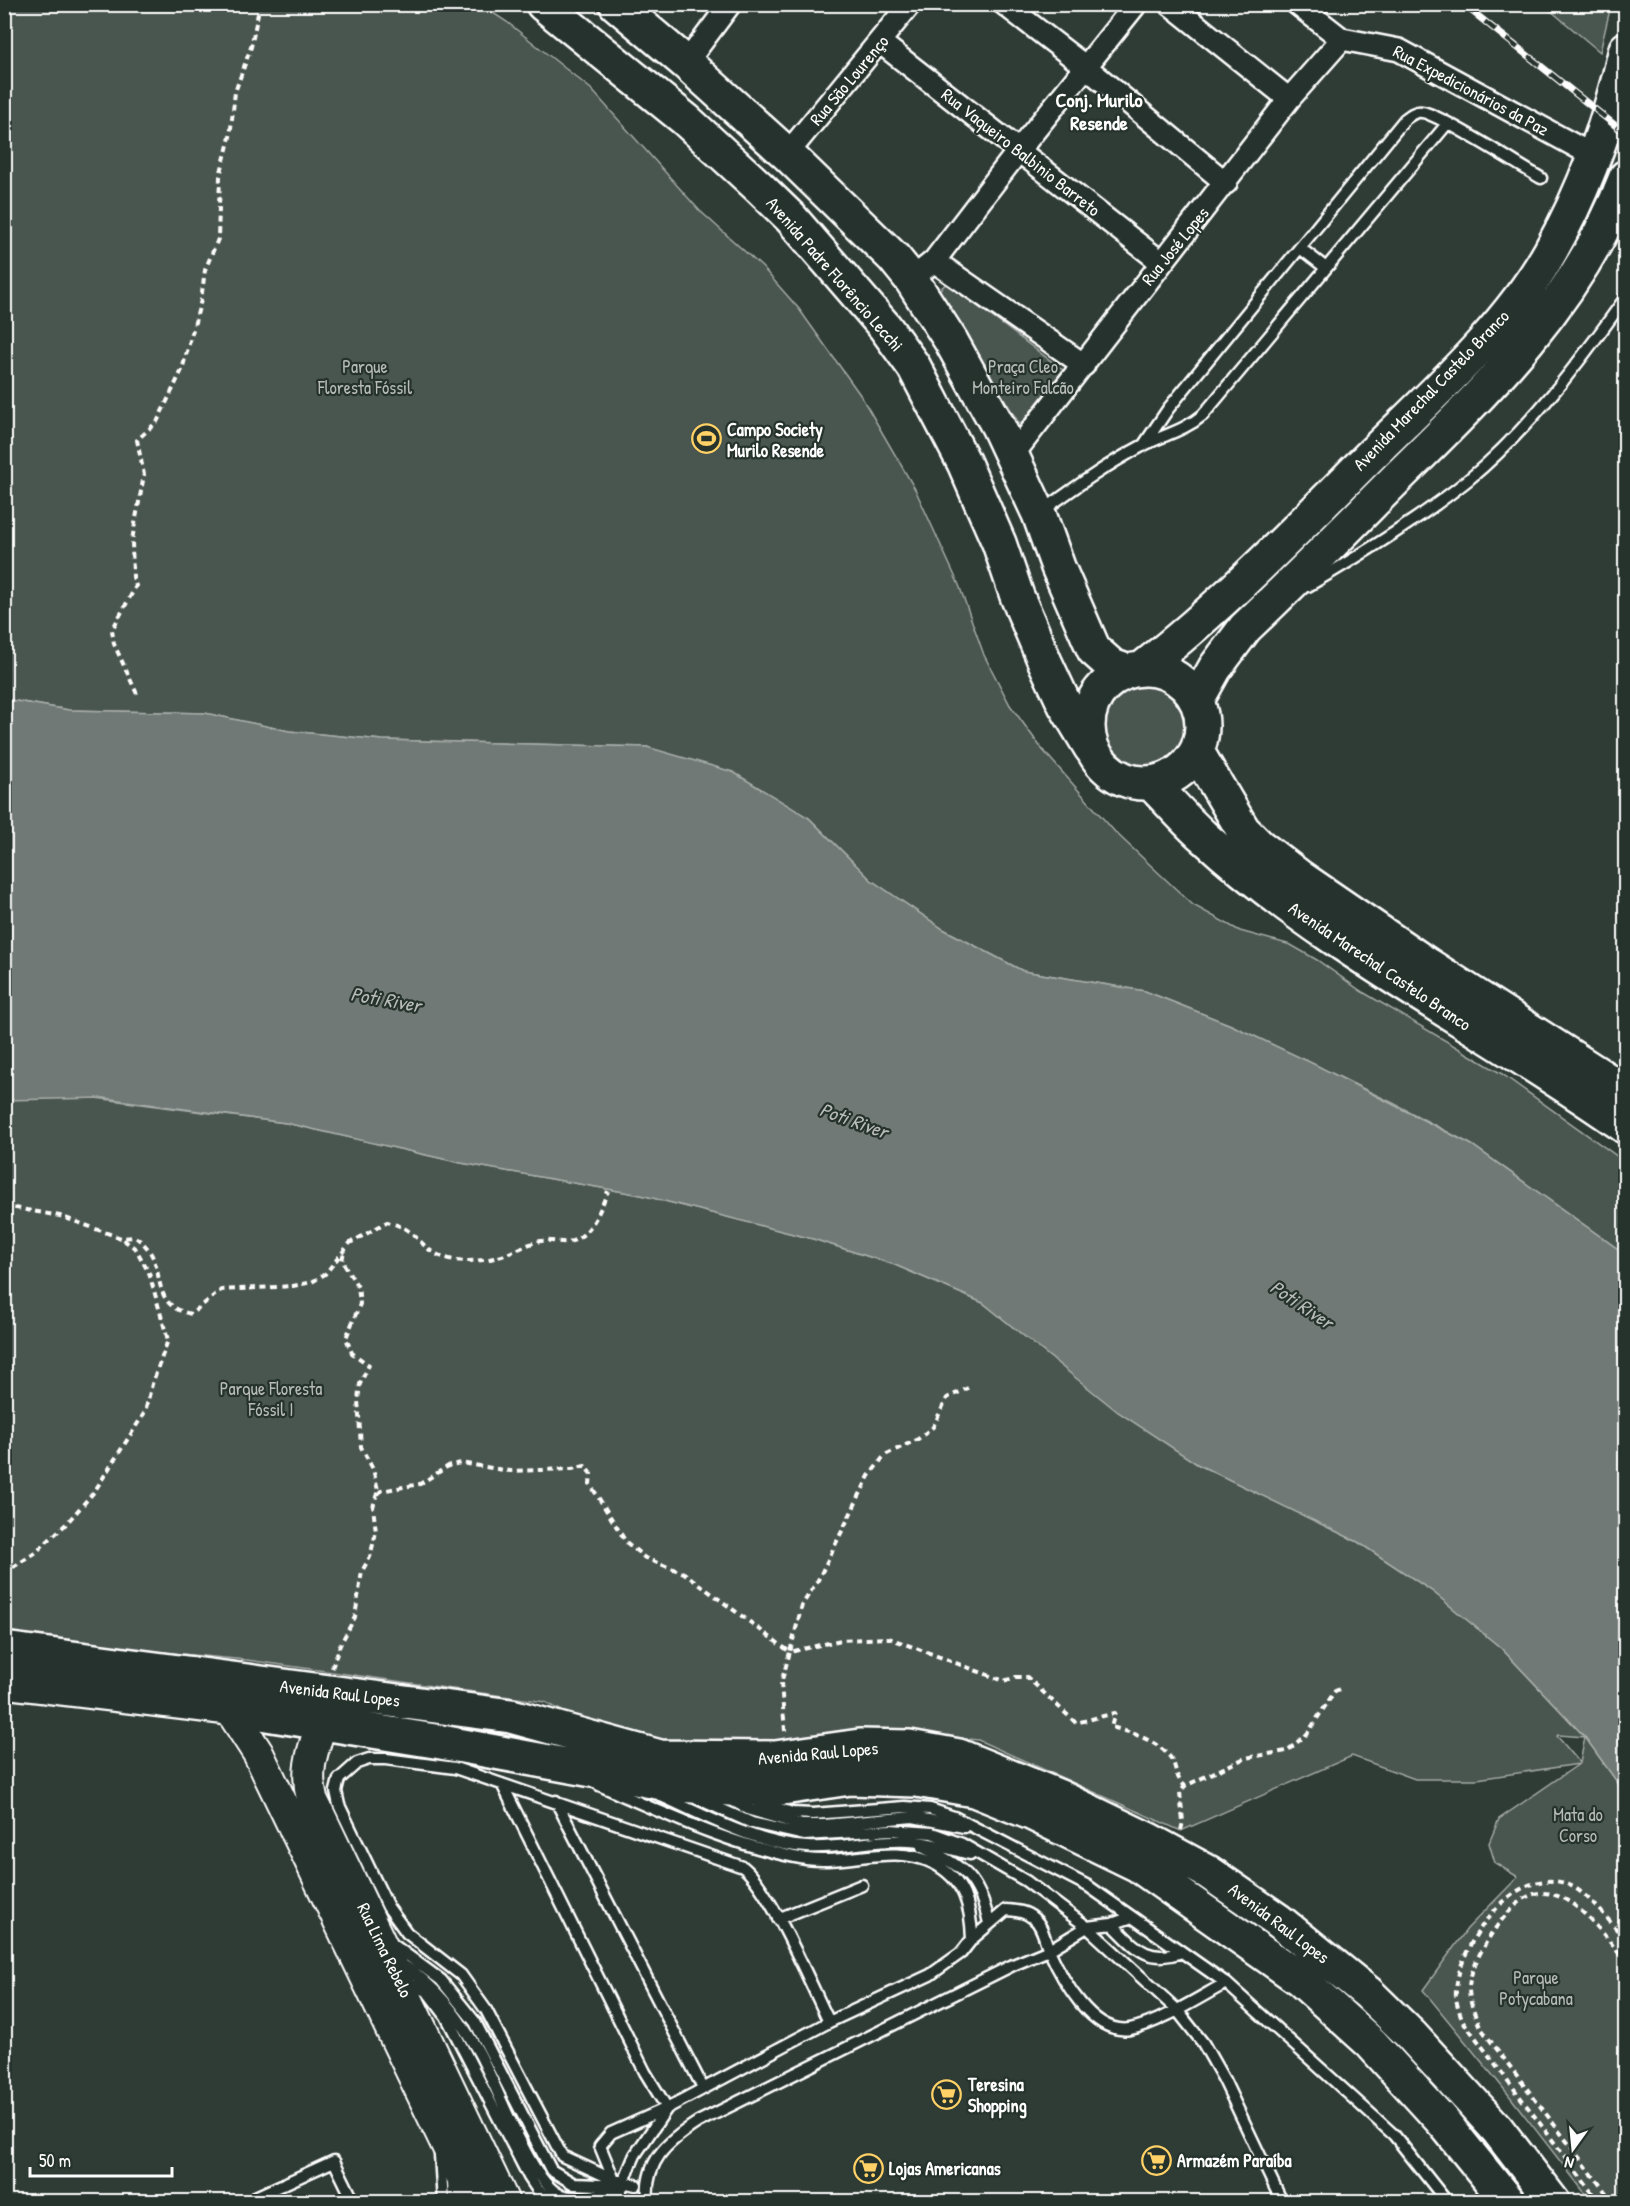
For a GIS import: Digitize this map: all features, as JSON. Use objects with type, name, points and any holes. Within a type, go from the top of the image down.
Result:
[{"type":"main road","name":"Avenida Padre Florêncio Lecchi","points":[[543,4],[686,120],[790,218],[878,319],[914,367],[968,473],[999,543],[1017,596],[1065,705],[1091,748]]},
{"type":"main road","points":[[616,4],[686,63],[787,154],[894,258],[923,270],[951,341],[1012,456],[1039,514],[1058,567],[1094,651],[1112,666],[1165,672],[1183,683],[1197,700],[1202,717],[1203,735],[1197,752],[1186,767],[1171,778],[1152,784],[1134,783],[1116,776],[1101,764],[1091,748],[1087,729],[1089,710],[1097,693],[1135,670]]},
{"type":"main road","name":"Avenida Marechal Castelo Branco","points":[[1135,670],[1207,615],[1441,386],[1503,318],[1549,253],[1580,194],[1596,158],[1626,49]]},
{"type":"main road","points":[[717,148],[744,115]]},
{"type":"main road","name":"Avenida Marechal Castelo Branco","points":[[1197,700],[1215,668],[1245,628],[1487,390],[1528,342],[1580,271],[1613,210],[1626,177]]},
{"type":"main road","name":"Avenida Marechal Castelo Branco","points":[[1197,752],[1243,830],[1258,845],[1417,975],[1626,1127]]},
{"type":"main road","name":"Avenida Marechal Castelo Branco","points":[[1152,784],[1202,836],[1274,895],[1626,1092]]},
{"type":"main road","name":"Avenida Raul Lopes","points":[[4,1649],[328,1684],[511,1716],[660,1757],[775,1758],[860,1746],[909,1747],[959,1756],[1060,1797],[1173,1853],[1242,1894],[1368,1993],[1411,2035],[1490,2121],[1553,2202]]},
{"type":"main road","name":"Avenida Raul Lopes","points":[[4,1682],[229,1708],[323,1726],[441,1742],[668,1784],[720,1789],[783,1788],[850,1778],[917,1780],[974,1790],[1031,1813],[1138,1865],[1300,1979],[1371,2043],[1445,2124],[1508,2202]]},
{"type":"street","points":[[686,63],[730,4]]},
{"type":"street","name":"Rua São Lourenço","points":[[787,154],[881,43],[910,4]]},
{"type":"street","points":[[1004,4],[1087,68],[1226,183]]},
{"type":"street","points":[[1084,365],[923,270],[1136,4]]},
{"type":"street","points":[[1170,4],[1289,99]]},
{"type":"street","points":[[1297,4],[1342,39]]},
{"type":"street","name":"Rua José Lopes","points":[[1012,456],[1289,99],[1342,39]]},
{"type":"street","name":"Rua Expedicionários da Paz","points":[[1342,39],[1399,50],[1581,148]]},
{"type":"street","name":"Rua Vaqueiro Balbinio Barreto","points":[[881,43],[1161,262]]},
{"type":"street","name":"Rua Lima Rebelo","points":[[328,1684],[323,1726],[309,1763],[310,1791],[383,1945],[396,2005],[465,2197]]},
{"type":"street","name":"Rua Lima Rebelo","points":[[229,1708],[258,1753],[504,2202]]},
{"type":"lane","points":[[1143,446],[1168,409],[1405,119],[1414,113],[1423,112],[1541,178]]},
{"type":"lane","points":[[1039,514],[1094,474],[1143,446],[1189,428],[1203,415],[1447,124]]},
{"type":"lane","points":[[1300,248],[1326,268]]},
{"type":"lane","points":[[1260,615],[1379,544],[1468,479],[1541,406],[1589,348],[1626,297]]},
{"type":"lane","points":[[829,2022],[778,1919],[755,1879],[743,1867],[455,1768],[369,1759],[347,1769],[339,1779],[336,1791],[347,1823],[388,1907],[407,1933],[461,1975],[486,2010],[561,2156],[624,2189],[647,2197],[654,2160],[666,2144],[698,2122],[960,1994],[1013,1965],[1049,1950],[1087,1927],[1112,1924],[1131,1917]]},
{"type":"lane","points":[[547,1762],[742,1842],[792,1857],[810,1859],[901,1853],[934,1864],[962,1888],[969,1902],[972,1939]]},
{"type":"lane","points":[[612,1773],[705,1816],[778,1842],[806,1847],[829,1847],[908,1841],[980,1857]]},
{"type":"lane","points":[[501,1784],[645,2072],[667,2108]]},
{"type":"lane","points":[[668,1784],[723,1812],[781,1832],[824,1835],[918,1830],[946,1837],[1026,1881],[1087,1927],[1177,2010],[1203,2043],[1224,2080],[1282,2202]]},
{"type":"lane","points":[[720,1789],[750,1810],[802,1824],[824,1825],[913,1817],[984,1832]]},
{"type":"lane","points":[[720,1789],[792,1813],[905,1807],[930,1809],[954,1817],[1088,1886],[1226,1983],[1394,2135],[1448,2202]]},
{"type":"lane","points":[[556,1801],[703,2088]]},
{"type":"lane","points":[[908,1841],[937,1854],[970,1878],[983,1896],[989,1923]]},
{"type":"lane","points":[[778,1919],[862,1885]]},
{"type":"lane","points":[[624,2189],[600,2146],[611,2133],[667,2108],[829,2022],[930,1975],[961,1953],[972,1939],[1006,1910],[1021,1911],[1032,1917],[1039,1925],[1049,1950],[1077,2000],[1092,2016],[1121,2030],[1132,2029],[1177,2010],[1226,1983]]},
{"type":"lane","points":[[1112,1924],[1130,1942],[1155,1957],[1164,1958],[1182,1952]]},
{"type":"lane","points":[[383,1945],[431,1987],[452,2009],[479,2052],[542,2181],[562,2195],[624,2189]]},
{"type":"lane","points":[[383,1945],[441,1980],[464,2007],[489,2046],[551,2170],[574,2184],[624,2189]]},
{"type":"lane","points":[[396,2005],[416,1985],[427,1991],[446,2016],[529,2176],[537,2189],[551,2202]]},
{"type":"lane","points":[[605,2202],[624,2189],[635,2155],[667,2108]]},
{"type":"lane","points":[[443,2202],[446,2141]]},
{"type":"lane","points":[[250,2200],[333,2161],[354,2202]]},
{"type":"path","points":[[137,694],[114,644],[112,630],[136,586],[133,577],[133,531],[144,475],[137,440],[157,422],[182,370],[201,300],[203,276],[218,239],[219,185],[234,116],[235,92],[251,47],[260,4]]},
{"type":"path","points":[[121,1238],[135,1237],[143,1242],[155,1260],[162,1294],[172,1308],[191,1314],[221,1290],[293,1286],[312,1282],[325,1274],[345,1249],[387,1222],[407,1227],[432,1251],[444,1258],[465,1261],[502,1256],[542,1241],[573,1242],[588,1230],[608,1191]]},
{"type":"path","points":[[4,1206],[60,1216],[121,1238],[136,1249],[150,1274],[168,1340],[152,1384],[145,1412],[94,1492],[66,1524],[35,1553],[4,1573]]},
{"type":"path","points":[[345,1249],[342,1261],[358,1287],[360,1304],[346,1338],[352,1353],[369,1365],[358,1392],[360,1443],[372,1468],[378,1494]]},
{"type":"path","points":[[788,1742],[782,1714],[781,1683],[802,1605],[818,1580],[869,1476],[885,1455],[918,1439],[933,1426],[947,1398],[968,1388]]},
{"type":"path","points":[[328,1684],[340,1645],[355,1617],[362,1571],[370,1557],[376,1532],[373,1507],[381,1491],[420,1484],[450,1465],[461,1463],[510,1471],[568,1469],[585,1466],[591,1474],[590,1484],[626,1542],[650,1561],[684,1573],[789,1652],[841,1640],[889,1638],[1004,1681],[1016,1677],[1027,1677],[1076,1723],[1115,1713],[1111,1727],[1142,1736],[1169,1756],[1178,1780],[1185,1786]]},
{"type":"path","points":[[1173,1853],[1183,1822],[1180,1792],[1185,1786],[1231,1763],[1252,1756],[1287,1751],[1298,1744],[1335,1691],[1343,1688]]},
{"type":"path","points":[[1599,2202],[1468,2028],[1457,2005],[1456,1989],[1464,1960],[1488,1917],[1501,1903],[1530,1885],[1552,1882],[1578,1890],[1626,1941]]},
{"type":"path","points":[[1613,2202],[1480,2028],[1472,2009],[1469,1986],[1481,1951],[1490,1936],[1523,1899],[1539,1893],[1560,1897],[1581,1910],[1626,1962]]},
{"type":"green space","name":"Parque Floresta Fóssil","points":[[4,5],[481,5],[507,22],[591,89],[699,210],[763,268],[799,309],[861,396],[915,489],[959,585],[984,655],[1010,705],[1042,749],[1115,832],[1193,905],[1240,931],[1291,945],[1317,960],[1361,991],[1502,1074],[1625,1162],[1625,1254],[1472,1145],[1393,1103],[1231,1025],[1145,991],[1023,971],[943,929],[871,880],[809,818],[647,747],[382,740],[289,731],[205,713],[69,710],[5,699]]},
{"type":"green space","points":[[1544,5],[1611,5],[1600,52]]},
{"type":"green space","name":"Praça Cleo Monteiro Falcão","points":[[947,283],[1063,370],[1020,425],[939,290]]},
{"type":"green space","points":[[1145,680],[1163,683],[1178,693],[1188,708],[1191,726],[1188,744],[1178,759],[1163,769],[1145,772],[1127,769],[1112,759],[1102,744],[1099,726],[1102,708],[1112,693],[1127,683]]},
{"type":"green space","name":"Parque Floresta Fóssil I","points":[[4,1086],[286,1123],[461,1163],[641,1195],[813,1239],[895,1265],[983,1303],[1197,1464],[1358,1542],[1432,1591],[1501,1648],[1585,1737],[1625,1793],[1625,2201],[1591,2201],[1423,1990],[1467,1929],[1518,1877],[1495,1863],[1489,1843],[1499,1819],[1579,1764],[1477,1779],[1415,1779],[1352,1756],[1181,1831],[978,1740],[906,1733],[685,1748],[591,1726],[545,1702],[247,1660],[103,1647],[5,1631]],"holes":[[[1558,1735],[1585,1737],[1580,1763],[1557,1736]]]},
{"type":"water","name":"Poti River","points":[[4,699],[69,710],[205,713],[289,731],[382,740],[647,747],[733,772],[809,818],[871,880],[943,929],[1023,971],[1145,991],[1231,1025],[1316,1065],[1472,1145],[1625,1254],[1625,1793],[1585,1737],[1501,1648],[1432,1591],[1358,1542],[1197,1464],[1118,1412],[983,1303],[895,1265],[813,1239],[641,1195],[461,1163],[286,1123],[104,1098],[5,1100]]},
{"type":"railway","points":[[1463,4],[1626,134]]},
{"type":"place","name":"Campo Society Murilo Resende","points":[[706,439]]},
{"type":"place","name":"Teresina Shopping","points":[[947,2094]]},
{"type":"place","name":"Armazém Paraíba","points":[[1156,2160]]},
{"type":"place","name":"Lojas Americanas","points":[[868,2168]]},
{"type":"district","name":"Conj. Murilo Resende","points":[[1099,110]]},
{"type":"park label","name":"Mata do Corso","points":[[1578,1824]]},
{"type":"park label","name":"Parque Potycabana","points":[[1536,1987]]}]
